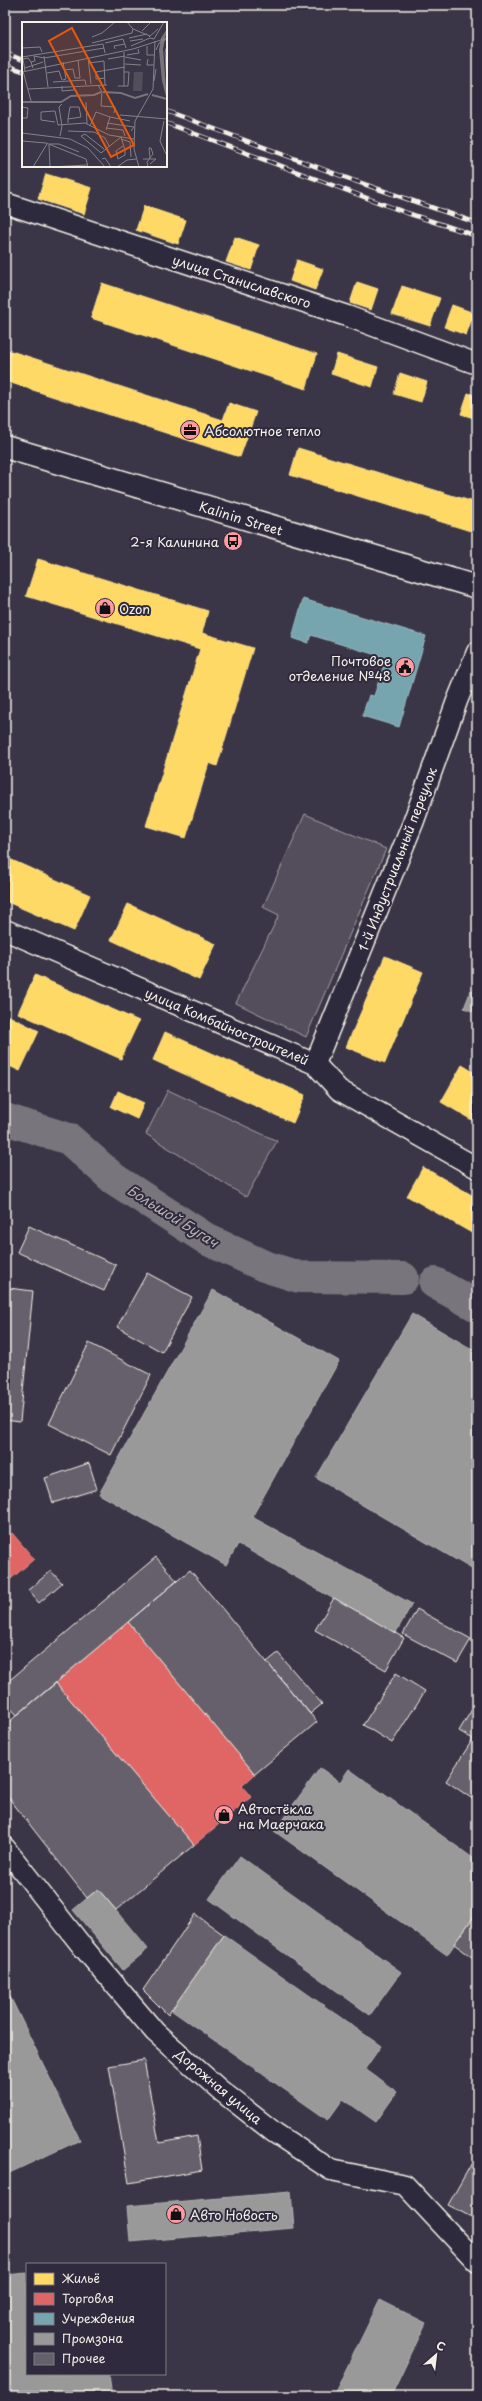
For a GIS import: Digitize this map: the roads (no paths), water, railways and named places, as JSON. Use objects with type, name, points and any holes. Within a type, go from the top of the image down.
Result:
[{"type":"main road","name":"Kalinin Street","points":[[5,448],[477,587]]},
{"type":"street","name":"улица Станиславского","points":[[5,203],[347,316],[477,364]]},
{"type":"street","name":"1-й Индустриальный переулок","points":[[315,1064],[413,823],[457,701],[477,652]]},
{"type":"street","name":"улица Комбайностроителей","points":[[5,930],[315,1064],[339,1090],[477,1168]]},
{"type":"street","name":"Дорожная улица","points":[[5,1848],[82,1946],[155,2032],[220,2090],[275,2133],[331,2170],[406,2185],[477,2262]]},
{"type":"waterway","name":"Большой Бугач","points":[[5,1119],[69,1139],[114,1179],[208,1240],[264,1266],[299,1277],[403,1278]]},
{"type":"waterway","name":"Большой Бугач","points":[[435,1283],[477,1306]]},
{"type":"railway","points":[[5,53],[22,60]]},
{"type":"railway","points":[[5,65],[22,71]]},
{"type":"railway","points":[[167,111],[355,181],[477,223]]},
{"type":"railway","points":[[167,123],[407,213],[477,236]]},
{"type":"place","name":"Абсолютное тепло","points":[[190,430]]},
{"type":"place","name":"2-я Калинина","points":[[233,541]]},
{"type":"place","name":"Ozon","points":[[105,608]]},
{"type":"place","name":"Почтовое отделение №48","points":[[405,667]]},
{"type":"place","name":"Автостёкла на Маерчака","points":[[224,1815]]},
{"type":"place","name":"Авто Новость","points":[[176,2214]]}]
